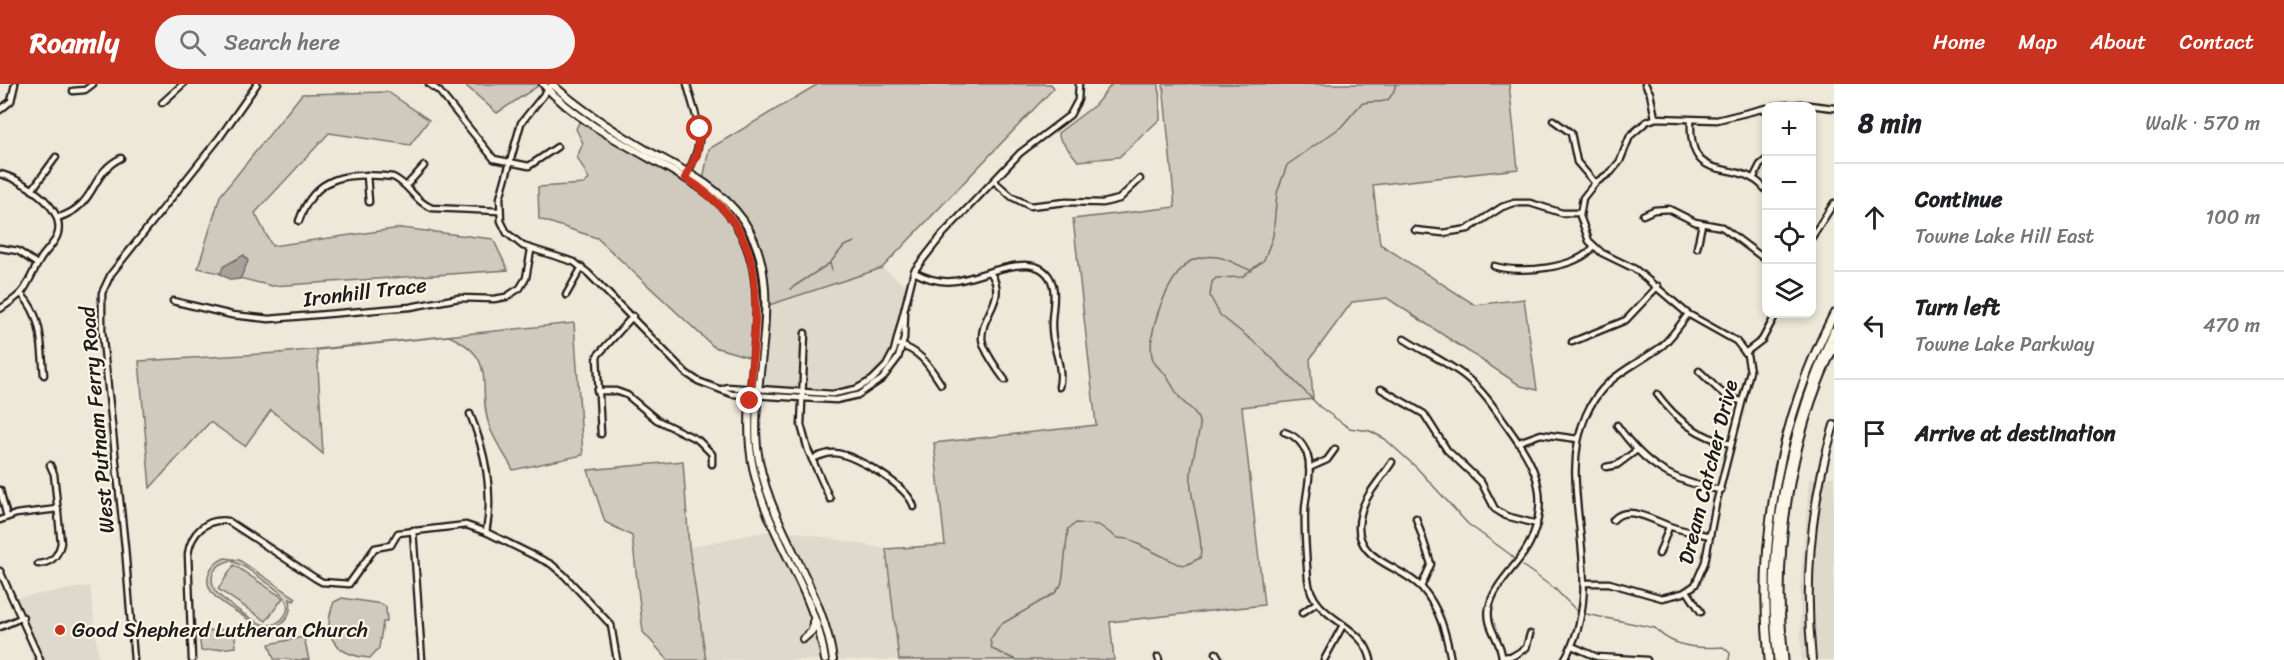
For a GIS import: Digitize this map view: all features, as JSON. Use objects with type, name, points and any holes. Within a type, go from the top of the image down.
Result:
[{"type":"highway","points":[[1769,660],[1766,580],[1770,526],[1777,479],[1801,391],[1834,314]]},
{"type":"highway","points":[[1778,660],[1774,587],[1782,498],[1800,417],[1834,332]]},
{"type":"highway","points":[[1784,660],[1780,582],[1789,493],[1808,415],[1834,346]]},
{"type":"main road","points":[[549,85],[558,100],[589,124],[721,194],[743,220],[757,246],[764,295],[756,435],[761,470],[823,622],[833,660]]},
{"type":"main road","points":[[687,175],[728,213],[745,239],[751,257],[756,298],[749,446],[757,482],[812,615],[825,660]]},
{"type":"main road","points":[[1812,660],[1808,602],[1811,546],[1821,476],[1834,425]]},
{"type":"main road","points":[[803,639],[812,631],[812,615]]},
{"type":"street","points":[[0,110],[11,101],[15,84]]},
{"type":"street","points":[[73,92],[85,90],[93,84]]},
{"type":"street","points":[[162,103],[183,84]]},
{"type":"street","name":"West Putnam Ferry Road","points":[[134,660],[124,535],[102,331],[102,293],[111,274],[220,137],[257,84]]},
{"type":"street","points":[[429,84],[439,91],[494,159],[511,164],[529,165],[557,147]]},
{"type":"street","points":[[687,84],[700,129],[697,154],[687,175]]},
{"type":"street","points":[[549,85],[521,123],[500,198],[501,221],[507,233],[531,250],[566,259],[582,267],[633,316],[686,373],[698,381],[722,389],[726,393],[760,392],[802,395],[840,393],[864,385],[886,366],[899,345],[914,272],[943,234],[1020,153],[1071,115],[1078,100],[1079,84]]},
{"type":"street","points":[[1645,84],[1650,93],[1655,118]]},
{"type":"street","points":[[1816,106],[1834,108]]},
{"type":"street","points":[[1494,266],[1511,270],[1563,264],[1587,255],[1594,246],[1580,222],[1583,198],[1595,183],[1611,172],[1636,128],[1655,118],[1723,120],[1762,109]]},
{"type":"street","points":[[1553,120],[1571,133],[1577,162],[1595,183]]},
{"type":"street","points":[[1691,120],[1691,144],[1699,158],[1712,166],[1753,179],[1762,186]]},
{"type":"street","points":[[32,190],[56,157]]},
{"type":"street","points":[[57,218],[71,214],[82,206],[104,171],[121,158]]},
{"type":"street","points":[[1753,179],[1762,164]]},
{"type":"street","points":[[406,186],[424,166]]},
{"type":"street","points":[[0,174],[18,179],[51,207],[57,218],[58,233],[37,264],[22,295],[0,309]]},
{"type":"street","points":[[367,175],[369,202]]},
{"type":"street","points":[[299,221],[309,198],[328,181],[346,176],[393,177],[406,186],[417,199],[432,208],[500,211]]},
{"type":"street","points":[[994,182],[1012,197],[1030,206],[1066,202],[1103,203],[1119,200],[1140,179]]},
{"type":"street","points":[[1415,230],[1454,233],[1468,229],[1502,207],[1514,203],[1530,203],[1562,213],[1580,213]]},
{"type":"street","points":[[1816,228],[1834,203]]},
{"type":"street","points":[[1643,216],[1654,210],[1669,209],[1702,224],[1725,229],[1762,256]]},
{"type":"street","points":[[1697,248],[1702,224]]},
{"type":"street","name":"Dream Catcher Drive","points":[[1584,583],[1609,583],[1662,598],[1687,591],[1695,585],[1703,571],[1749,374],[1745,353],[1734,339],[1688,314],[1658,286],[1635,269],[1602,253],[1594,246]]},
{"type":"street","points":[[0,249],[18,251],[37,264]]},
{"type":"street","name":"Ironhill Trace","points":[[172,302],[232,315],[269,319],[410,307],[459,298],[494,299],[506,297],[520,288],[526,278],[531,250]]},
{"type":"street","points":[[914,272],[929,279],[944,282],[1027,265],[1037,267],[1049,277],[1054,297],[1052,334],[1061,370],[1059,387]]},
{"type":"street","points":[[566,295],[582,267]]},
{"type":"street","points":[[990,272],[995,285],[996,301],[986,321],[982,341],[1005,380]]},
{"type":"street","points":[[1572,342],[1626,320],[1658,286]]},
{"type":"street","points":[[22,295],[32,306],[38,319],[44,375]]},
{"type":"street","points":[[1564,660],[1572,646],[1582,614],[1584,583],[1576,465],[1578,439],[1585,416],[1601,390],[1622,370],[1664,344],[1688,314]]},
{"type":"street","points":[[601,434],[597,356],[633,316]]},
{"type":"street","points":[[1745,353],[1762,340],[1774,318]]},
{"type":"street","points":[[805,333],[801,425],[812,459],[830,499]]},
{"type":"street","points":[[1404,339],[1454,369],[1477,387],[1530,459],[1537,478],[1539,500],[1537,524],[1529,546],[1490,603],[1488,621],[1502,658],[1513,656],[1526,648],[1530,634]]},
{"type":"street","points":[[899,345],[920,356],[941,384]]},
{"type":"street","points":[[1699,371],[1721,393],[1730,399],[1742,401]]},
{"type":"street","points":[[1381,389],[1424,414],[1447,450],[1481,482],[1495,509],[1506,516],[1537,524]]},
{"type":"street","points":[[597,391],[616,391],[627,395],[657,420],[698,440],[712,454],[712,464]]},
{"type":"street","points":[[1657,394],[1688,428],[1698,434],[1731,444]]},
{"type":"street","points":[[471,414],[482,443],[490,512],[486,532]]},
{"type":"street","points":[[1617,425],[1646,461],[1663,473],[1721,489]]},
{"type":"street","points":[[1284,432],[1294,436],[1304,448],[1309,468],[1305,517],[1306,551],[1309,583],[1316,603],[1364,642],[1371,660]]},
{"type":"street","points":[[1519,442],[1541,434],[1578,439]]},
{"type":"street","points":[[1309,468],[1327,460],[1335,449]]},
{"type":"street","points":[[1606,467],[1617,465],[1637,450]]},
{"type":"street","points":[[812,459],[836,453],[856,461],[896,484],[907,494],[914,507]]},
{"type":"street","points":[[1392,462],[1364,504],[1359,523],[1360,535],[1375,559],[1421,587],[1439,614],[1451,660]]},
{"type":"street","points":[[38,564],[51,561],[60,549],[54,474],[50,465]]},
{"type":"street","points":[[0,490],[7,517]]},
{"type":"street","points":[[0,520],[58,509]]},
{"type":"street","points":[[1613,520],[1625,513],[1642,515],[1669,526],[1710,536]]},
{"type":"street","points":[[1416,518],[1431,564],[1421,587]]},
{"type":"street","points":[[192,660],[188,554],[190,542],[202,527],[218,520],[228,521],[322,582],[349,584],[375,548],[386,548],[391,545],[398,533],[466,525],[486,532],[551,564],[568,578],[611,625],[617,660]]},
{"type":"street","points":[[1659,554],[1669,526]]},
{"type":"street","points":[[413,530],[422,660]]},
{"type":"street","points":[[0,571],[23,617],[38,660]]},
{"type":"street","points":[[1687,591],[1701,612]]},
{"type":"street","points":[[1302,613],[1316,603]]},
{"type":"street","points":[[0,627],[23,617]]},
{"type":"street","points":[[1324,660],[1343,625]]},
{"type":"street","points":[[1572,646],[1597,657],[1647,660]]},
{"type":"street","points":[[1216,653],[1220,660]]},
{"type":"shaded area","points":[[464,84],[541,84],[497,113]]},
{"type":"shaded area","points":[[818,84],[1051,84],[1054,88],[882,268],[763,307],[755,359],[714,347],[597,238],[539,219],[538,187],[584,184],[589,179],[577,157],[583,143],[576,129],[585,109],[673,165],[703,180],[709,149]]},
{"type":"shaded area","points":[[1112,84],[1159,84],[1160,119],[1119,157],[1078,161],[1060,139],[1058,133],[1095,105]]},
{"type":"shaded area","points":[[1163,84],[1509,84],[1518,169],[1373,185],[1380,244],[1475,305],[1524,299],[1537,390],[1521,386],[1387,298],[1352,302],[1310,359],[1313,399],[1242,407],[1264,605],[1110,622],[1114,660],[899,660],[886,549],[945,545],[934,443],[1096,425],[1073,219],[1175,207]]},
{"type":"shaded area","points":[[388,92],[429,120],[410,145],[329,133],[255,213],[272,246],[401,228],[493,239],[508,270],[272,286],[198,268],[220,196],[302,94]]},
{"type":"shaded area","points":[[244,255],[248,261],[240,279],[231,280],[220,274],[224,266]]},
{"type":"shaded area","points":[[882,268],[907,286],[902,305],[901,333],[880,377],[846,388],[751,389],[763,307]]},
{"type":"shaded area","points":[[574,323],[583,455],[513,470],[490,428],[486,413],[481,364],[475,354],[465,345],[449,336],[317,350],[323,454],[271,410],[245,446],[210,422],[150,488],[139,361],[279,353]]},
{"type":"shaded area","points":[[683,461],[689,547],[706,660],[668,660],[643,632],[632,536],[605,522],[588,470]]},
{"type":"shaded area","points":[[1834,477],[1834,660],[1801,660],[1800,589],[1809,479]]},
{"type":"shaded area","points":[[780,529],[886,549],[899,660],[706,660],[689,547]]},
{"type":"shaded area","points":[[225,558],[239,560],[296,598],[294,601],[290,599],[290,611],[285,621],[276,627],[262,627],[228,607],[212,593],[209,587],[209,573],[215,564]],"holes":[[[234,562],[270,585],[286,600],[287,612],[275,624],[265,625],[254,620],[215,591],[212,576],[216,568],[224,563]]]},
{"type":"shaded area","points":[[234,565],[283,598],[266,621],[218,589]]},
{"type":"shaded area","points":[[90,586],[99,660],[33,660],[14,598]]},
{"type":"shaded area","points":[[342,598],[382,604],[386,607],[387,622],[383,622],[379,648],[370,658],[347,653],[339,648],[330,633],[330,614],[334,602]]},
{"type":"shaded area","points":[[234,628],[236,647],[201,651],[199,632]]},
{"type":"shaded area","points":[[304,637],[309,660],[274,659],[269,644]]},
{"type":"waterway","points":[[1396,84],[1390,98],[1382,102],[1361,104],[1341,127],[1287,165],[1277,193],[1273,236],[1264,260],[1242,277],[1216,278],[1212,282],[1210,296],[1220,315],[1264,350],[1320,407],[1349,428],[1370,431],[1385,439],[1417,468],[1468,524],[1515,560]]},
{"type":"waterway","points":[[832,270],[830,263],[844,246],[855,242]]},
{"type":"waterway","points":[[1016,660],[992,649],[990,640],[1000,625],[1055,593],[1061,585],[1068,529],[1076,523],[1099,525],[1117,538],[1128,539],[1178,564],[1186,565],[1200,558],[1201,543],[1191,480],[1200,426],[1194,412],[1183,402],[1165,374],[1154,362],[1151,349],[1152,335],[1168,289],[1177,275],[1195,259],[1218,257],[1252,271]]},
{"type":"waterway","points":[[790,289],[830,263]]},
{"type":"waterway","points":[[1523,566],[1555,589],[1577,611]]},
{"type":"waterway","points":[[1586,614],[1655,628],[1677,643],[1705,648],[1723,647],[1730,653],[1729,660]]},
{"type":"place","name":"Good Shepherd Lutheran Church","points":[[60,630]]},
{"type":"route","points":[[700,129],[697,154],[685,178],[716,200],[728,213],[745,239],[754,266],[756,298],[750,401]]}]
